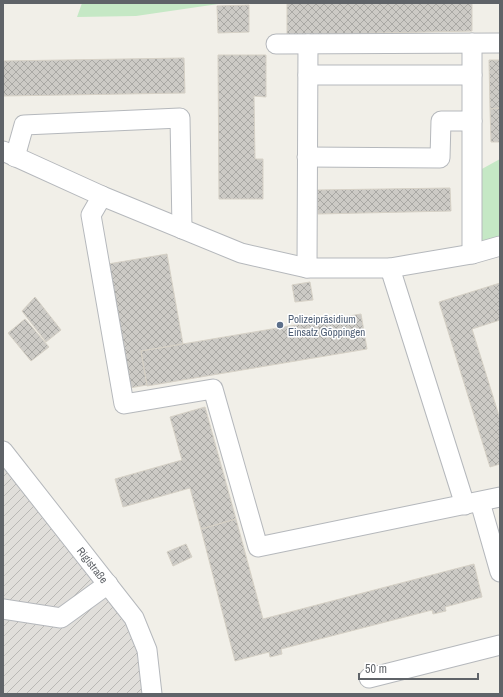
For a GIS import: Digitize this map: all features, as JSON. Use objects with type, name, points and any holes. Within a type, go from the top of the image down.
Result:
[{"type":"street","points":[[276,44],[500,43]]},
{"type":"street","points":[[307,268],[308,44]]},
{"type":"street","points":[[472,44],[472,254]]},
{"type":"street","points":[[308,75],[472,75]]},
{"type":"street","points":[[182,229],[180,118],[24,124],[9,154],[102,196],[182,229],[241,253],[307,268],[390,268],[472,254],[500,246]]},
{"type":"street","points":[[307,157],[440,158],[441,121],[472,121]]},
{"type":"street","points":[[102,196],[91,215],[124,404],[213,389],[258,547],[500,497]]},
{"type":"street","points":[[390,268],[472,504],[500,572]]},
{"type":"street","name":"Rigistraße","points":[[3,451],[134,618],[147,650],[152,694]]},
{"type":"street","points":[[3,609],[61,618],[108,584]]},
{"type":"street","points":[[369,678],[500,646]]},
{"type":"shaded area","points":[[3,442],[144,623],[159,677],[161,694],[3,694]]},
{"type":"green space","points":[[82,3],[225,3],[136,16],[77,17]]},
{"type":"green space","points":[[500,159],[500,237],[482,242],[480,170]]},
{"type":"building","points":[[287,3],[472,3],[472,31],[287,35]]},
{"type":"building","points":[[249,5],[249,32],[218,33],[217,6]]},
{"type":"building","points":[[218,55],[266,55],[266,97],[254,96],[255,159],[263,159],[263,199],[219,199]]},
{"type":"building","points":[[184,58],[185,93],[3,96],[3,61]]},
{"type":"building","points":[[489,60],[500,60],[500,108],[490,109]]},
{"type":"building","points":[[500,108],[500,142],[491,142],[490,109]]},
{"type":"building","points":[[450,188],[451,211],[318,214],[317,190]]},
{"type":"building","points":[[167,254],[183,344],[141,351],[147,385],[129,388],[108,264]]},
{"type":"building","points":[[310,282],[313,300],[295,302],[292,285]]},
{"type":"building","points":[[500,283],[500,320],[472,329],[500,419],[500,464],[490,467],[439,302]]},
{"type":"building","points":[[35,297],[61,330],[46,342],[22,311]]},
{"type":"building","points":[[361,314],[367,349],[147,386],[141,351]]},
{"type":"building","points":[[25,319],[49,347],[31,361],[8,333]]},
{"type":"building","points":[[205,407],[236,519],[201,529],[190,488],[123,507],[115,479],[182,460],[170,417]]},
{"type":"building","points":[[236,519],[263,619],[474,564],[482,597],[445,607],[446,611],[433,614],[432,610],[281,649],[282,654],[270,657],[269,652],[235,661],[201,529]]},
{"type":"building","points":[[186,544],[192,557],[173,566],[167,552]]},
{"type":"place","name":"Polizeipräsidium Einsatz Göppingen","points":[[280,325]]}]
